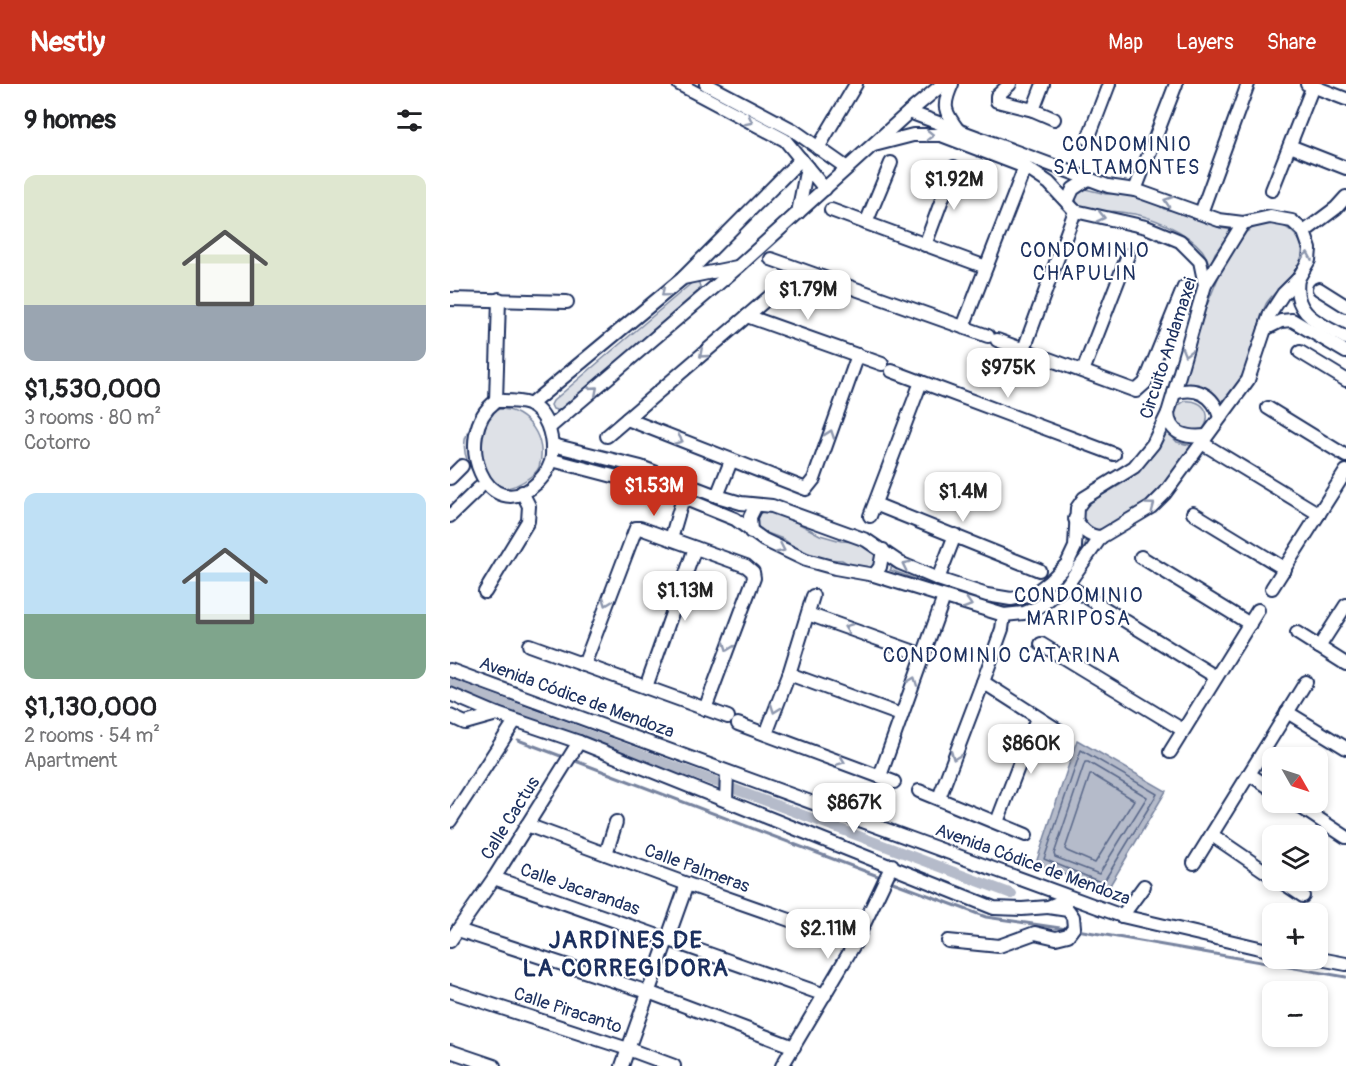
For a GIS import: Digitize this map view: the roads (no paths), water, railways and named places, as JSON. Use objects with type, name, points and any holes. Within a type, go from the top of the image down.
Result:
[{"type":"street","points":[[679,84],[717,92],[793,130],[847,168]]},
{"type":"street","points":[[706,84],[785,140],[825,189]]},
{"type":"street","points":[[818,148],[856,84]]},
{"type":"street","points":[[549,428],[705,296],[909,112],[944,84]]},
{"type":"street","points":[[952,84],[944,105],[947,115],[959,131]]},
{"type":"street","points":[[1010,84],[997,96],[997,101],[1054,118]]},
{"type":"street","points":[[1033,110],[1042,84]]},
{"type":"street","points":[[1088,139],[1109,84]]},
{"type":"street","points":[[1135,190],[1176,84]]},
{"type":"street","points":[[1201,213],[1248,84]]},
{"type":"street","points":[[1272,190],[1290,146],[1310,85],[1346,99]]},
{"type":"street","points":[[552,459],[636,482],[681,504],[735,519],[764,540],[806,560],[874,575],[1004,615],[1024,613],[1039,607],[1067,585],[1101,537],[1151,507],[1166,493],[1248,380],[1270,314],[1283,294],[1298,279],[1308,260],[1310,249],[1304,232],[1292,222],[1270,217],[1244,223],[1219,220],[1135,190],[1108,186],[909,112]]},
{"type":"street","points":[[873,146],[913,135],[941,135],[1025,167],[1049,183],[1071,206],[1146,227],[1179,241],[1200,261],[1205,285]]},
{"type":"street","points":[[1290,146],[1346,168]]},
{"type":"street","points":[[798,213],[804,163]]},
{"type":"street","points":[[530,405],[683,278],[804,163]]},
{"type":"street","points":[[866,223],[891,163]]},
{"type":"street","points":[[925,245],[954,167]]},
{"type":"street","points":[[963,327],[1025,167]]},
{"type":"street","points":[[1024,349],[1071,206],[1073,189],[1088,179]]},
{"type":"street","points":[[1304,232],[1336,208],[1346,197]]},
{"type":"street","points":[[831,210],[986,267]]},
{"type":"street","name":"Circuito Andamaxei","points":[[553,445],[640,467],[717,496],[756,505],[772,506],[866,540],[900,563],[938,579],[987,595],[1011,599],[1032,595],[1067,564],[1075,547],[1077,507],[1084,498],[1134,467],[1153,444],[1168,413],[1205,285],[1244,223]]},
{"type":"street","points":[[1083,371],[1128,255]]},
{"type":"street","points":[[771,259],[1136,391],[1145,383],[1184,287]]},
{"type":"street","points":[[683,278],[738,267]]},
{"type":"street","points":[[701,274],[705,282],[705,296]]},
{"type":"street","points":[[1298,279],[1296,292],[1298,300],[1308,316],[1346,338]]},
{"type":"street","points":[[1319,289],[1346,306]]},
{"type":"street","points":[[607,436],[768,298]]},
{"type":"street","points":[[450,299],[567,302]]},
{"type":"street","points":[[496,402],[499,299]]},
{"type":"street","points":[[747,316],[858,354],[921,382],[1114,454]]},
{"type":"street","points":[[1265,329],[1281,321],[1292,320],[1346,352]]},
{"type":"street","points":[[1300,352],[1346,380]]},
{"type":"street","points":[[627,419],[803,490],[809,488],[814,479],[858,354]]},
{"type":"street","points":[[870,516],[921,382]]},
{"type":"street","points":[[1174,393],[1194,390],[1203,393],[1211,399],[1220,417]]},
{"type":"street","points":[[460,450],[462,466],[479,488],[491,493],[506,495],[522,492],[534,485],[544,476],[552,459],[553,445],[549,428],[530,405],[514,401],[496,402],[481,408],[469,419]]},
{"type":"street","points":[[1268,408],[1346,456]]},
{"type":"street","points":[[1168,413],[1172,428],[1179,433],[1205,442],[1318,514]]},
{"type":"street","points":[[717,496],[731,461]]},
{"type":"street","points":[[450,478],[462,466]]},
{"type":"street","points":[[1272,588],[1346,471]]},
{"type":"street","points":[[450,516],[479,488]]},
{"type":"street","points":[[485,592],[528,521],[528,506],[522,492]]},
{"type":"street","points":[[671,539],[681,504]]},
{"type":"street","points":[[875,504],[1040,570]]},
{"type":"street","points":[[751,532],[750,517],[756,505]]},
{"type":"street","points":[[1192,513],[1285,569]]},
{"type":"street","points":[[1075,519],[1093,537],[1101,537]]},
{"type":"street","points":[[584,665],[634,530],[640,528],[746,566],[753,572],[754,578],[705,709]]},
{"type":"street","points":[[938,579],[955,535]]},
{"type":"street","points":[[646,687],[695,548]]},
{"type":"street","points":[[874,575],[880,567],[883,550]]},
{"type":"street","points":[[1141,557],[1250,624]]},
{"type":"street","points":[[1067,585],[1216,677]]},
{"type":"street","points":[[766,734],[789,674],[813,596]]},
{"type":"street","points":[[880,776],[944,597]]},
{"type":"street","points":[[1319,647],[1346,605]]},
{"type":"street","points":[[1170,752],[1258,610]]},
{"type":"street","points":[[808,614],[922,655]]},
{"type":"street","points":[[939,798],[1002,629],[1004,615]]},
{"type":"street","points":[[1297,633],[1346,664]]},
{"type":"street","points":[[1041,644],[1183,730]]},
{"type":"street","points":[[530,645],[894,782]]},
{"type":"street","name":"Avenida Códice de Mendoza","points":[[450,669],[1122,916],[1262,949]]},
{"type":"street","points":[[789,674],[901,715]]},
{"type":"street","points":[[983,682],[1064,734]]},
{"type":"street","points":[[1194,863],[1306,682]]},
{"type":"street","points":[[450,694],[892,865],[994,908],[1048,907],[1068,910],[1073,917],[1074,927],[1068,935],[1056,938],[1035,933],[999,946],[948,941]]},
{"type":"street","points":[[1287,712],[1346,748]]},
{"type":"street","points":[[450,716],[465,723],[497,714]]},
{"type":"street","points":[[997,822],[1037,718]]},
{"type":"street","points":[[450,821],[515,720]]},
{"type":"street","name":"Calle Cactus","points":[[450,941],[494,878],[579,742]]},
{"type":"street","points":[[726,800],[727,772]]},
{"type":"street","points":[[1249,774],[1262,782]]},
{"type":"street","points":[[919,791],[1026,835]]},
{"type":"street","points":[[1310,813],[1346,837]]},
{"type":"street","points":[[606,854],[616,822]]},
{"type":"street","name":"Calle Palmeras","points":[[527,825],[855,943]]},
{"type":"street","points":[[1212,835],[1262,869]]},
{"type":"street","points":[[782,1066],[855,943],[892,865]]},
{"type":"street","name":"Calle Jacarandas","points":[[494,878],[825,995]]},
{"type":"street","points":[[622,1066],[687,884]]},
{"type":"street","points":[[1122,916],[1144,886]]},
{"type":"street","points":[[1296,891],[1303,896]]},
{"type":"street","points":[[1048,907],[1070,897]]},
{"type":"street","points":[[458,930],[648,992],[794,1047]]},
{"type":"street","points":[[1328,961],[1346,964]]},
{"type":"street","name":"Calle Piracanto","points":[[450,991],[674,1066]]},
{"type":"street","points":[[450,1051],[494,1066]]},
{"type":"water","points":[[1077,740],[1166,791],[1106,892],[1036,863]]},
{"type":"waterway","points":[[450,684],[719,783]]},
{"type":"waterway","points":[[518,740],[566,758]]},
{"type":"waterway","points":[[573,760],[883,878]]},
{"type":"waterway","points":[[734,789],[1012,894]]},
{"type":"waterway","points":[[890,881],[986,917],[1067,929]]},
{"type":"waterway","points":[[1077,930],[1346,977]]},
{"type":"district","name":"CONDOMINIO SALTAMONTES","points":[[1127,156]]},
{"type":"district","name":"CONDOMINIO CHAPULIN","points":[[1085,262]]},
{"type":"district","name":"CONDOMINIO MARIPOSA","points":[[1079,606]]},
{"type":"district","name":"CONDOMINIO CATARINA","points":[[1002,655]]},
{"type":"district","name":"JARDINES DE LA CORREGIDORA","points":[[626,954]]}]
